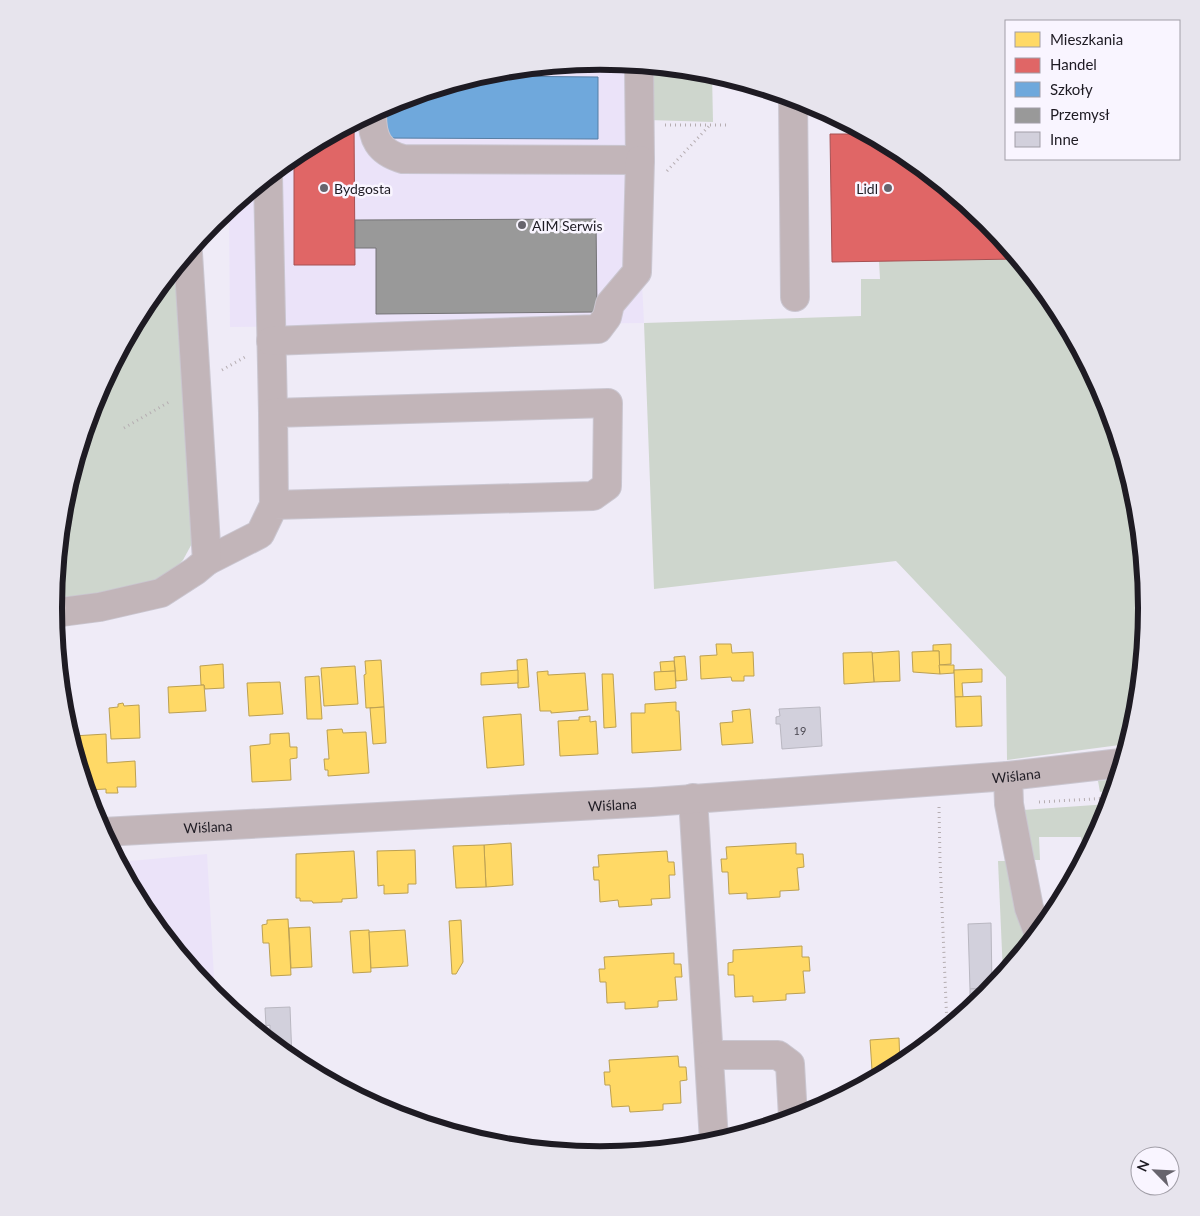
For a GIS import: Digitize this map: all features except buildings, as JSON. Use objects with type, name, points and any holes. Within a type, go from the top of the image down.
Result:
[{"type":"street","points":[[271,341],[598,329],[607,318],[610,304],[637,272],[640,160],[639,72]]},
{"type":"street","points":[[793,106],[795,297]]},
{"type":"street","points":[[372,121],[380,148],[392,156],[402,159],[640,160]]},
{"type":"street","points":[[62,612],[100,607],[161,593],[207,561],[260,534],[274,505],[268,186]]},
{"type":"street","points":[[189,263],[207,561]]},
{"type":"street","points":[[273,413],[608,403],[607,486],[593,496],[274,505]]},
{"type":"street","name":"Wiślana","points":[[111,832],[642,802],[1008,776],[1114,764]]},
{"type":"street","points":[[1008,776],[1009,804],[1029,908],[1035,923]]},
{"type":"street","points":[[693,798],[714,1133]]},
{"type":"street","points":[[709,1054],[778,1055],[790,1064],[793,1110]]},
{"type":"path","points":[[638,202],[710,125]]},
{"type":"path","points":[[640,126],[730,125]]},
{"type":"path","points":[[939,780],[940,860],[947,1018]]},
{"type":"shaded area","name":"Bydgosta","points":[[600,70],[636,72],[638,202],[644,323],[230,327],[229,220],[301,161],[362,126],[394,111],[461,89],[530,75]]},
{"type":"shaded area","points":[[648,73],[712,83],[713,122],[648,120]]},
{"type":"shaded area","points":[[1008,259],[1047,309],[1082,370],[1097,402],[1109,435],[1127,503],[1133,538],[1138,608],[1136,643],[1133,678],[1119,745],[1007,760],[1006,677],[896,561],[654,589],[644,323],[861,316],[861,279],[880,279],[879,261]]},
{"type":"shaded area","points":[[180,274],[195,538],[183,560],[174,570],[149,586],[62,601],[67,538],[73,503],[91,435],[103,402],[135,339],[153,309]]},
{"type":"shaded area","points":[[1109,780],[1105,791],[1100,792],[1098,781]]},
{"type":"shaded area","points":[[1100,805],[1082,845],[1081,837],[1039,837],[1040,860],[1028,860],[1023,810]]},
{"type":"shaded area","points":[[207,854],[214,982],[196,962],[153,907],[126,861]]},
{"type":"shaded area","points":[[998,861],[1011,861],[1029,931],[1003,964]]},
{"type":"place","name":"Bydgosta","points":[[324,188]]},
{"type":"place","name":"Lidl","points":[[888,188]]},
{"type":"place","name":"AIM Serwis","points":[[522,225]]}]
